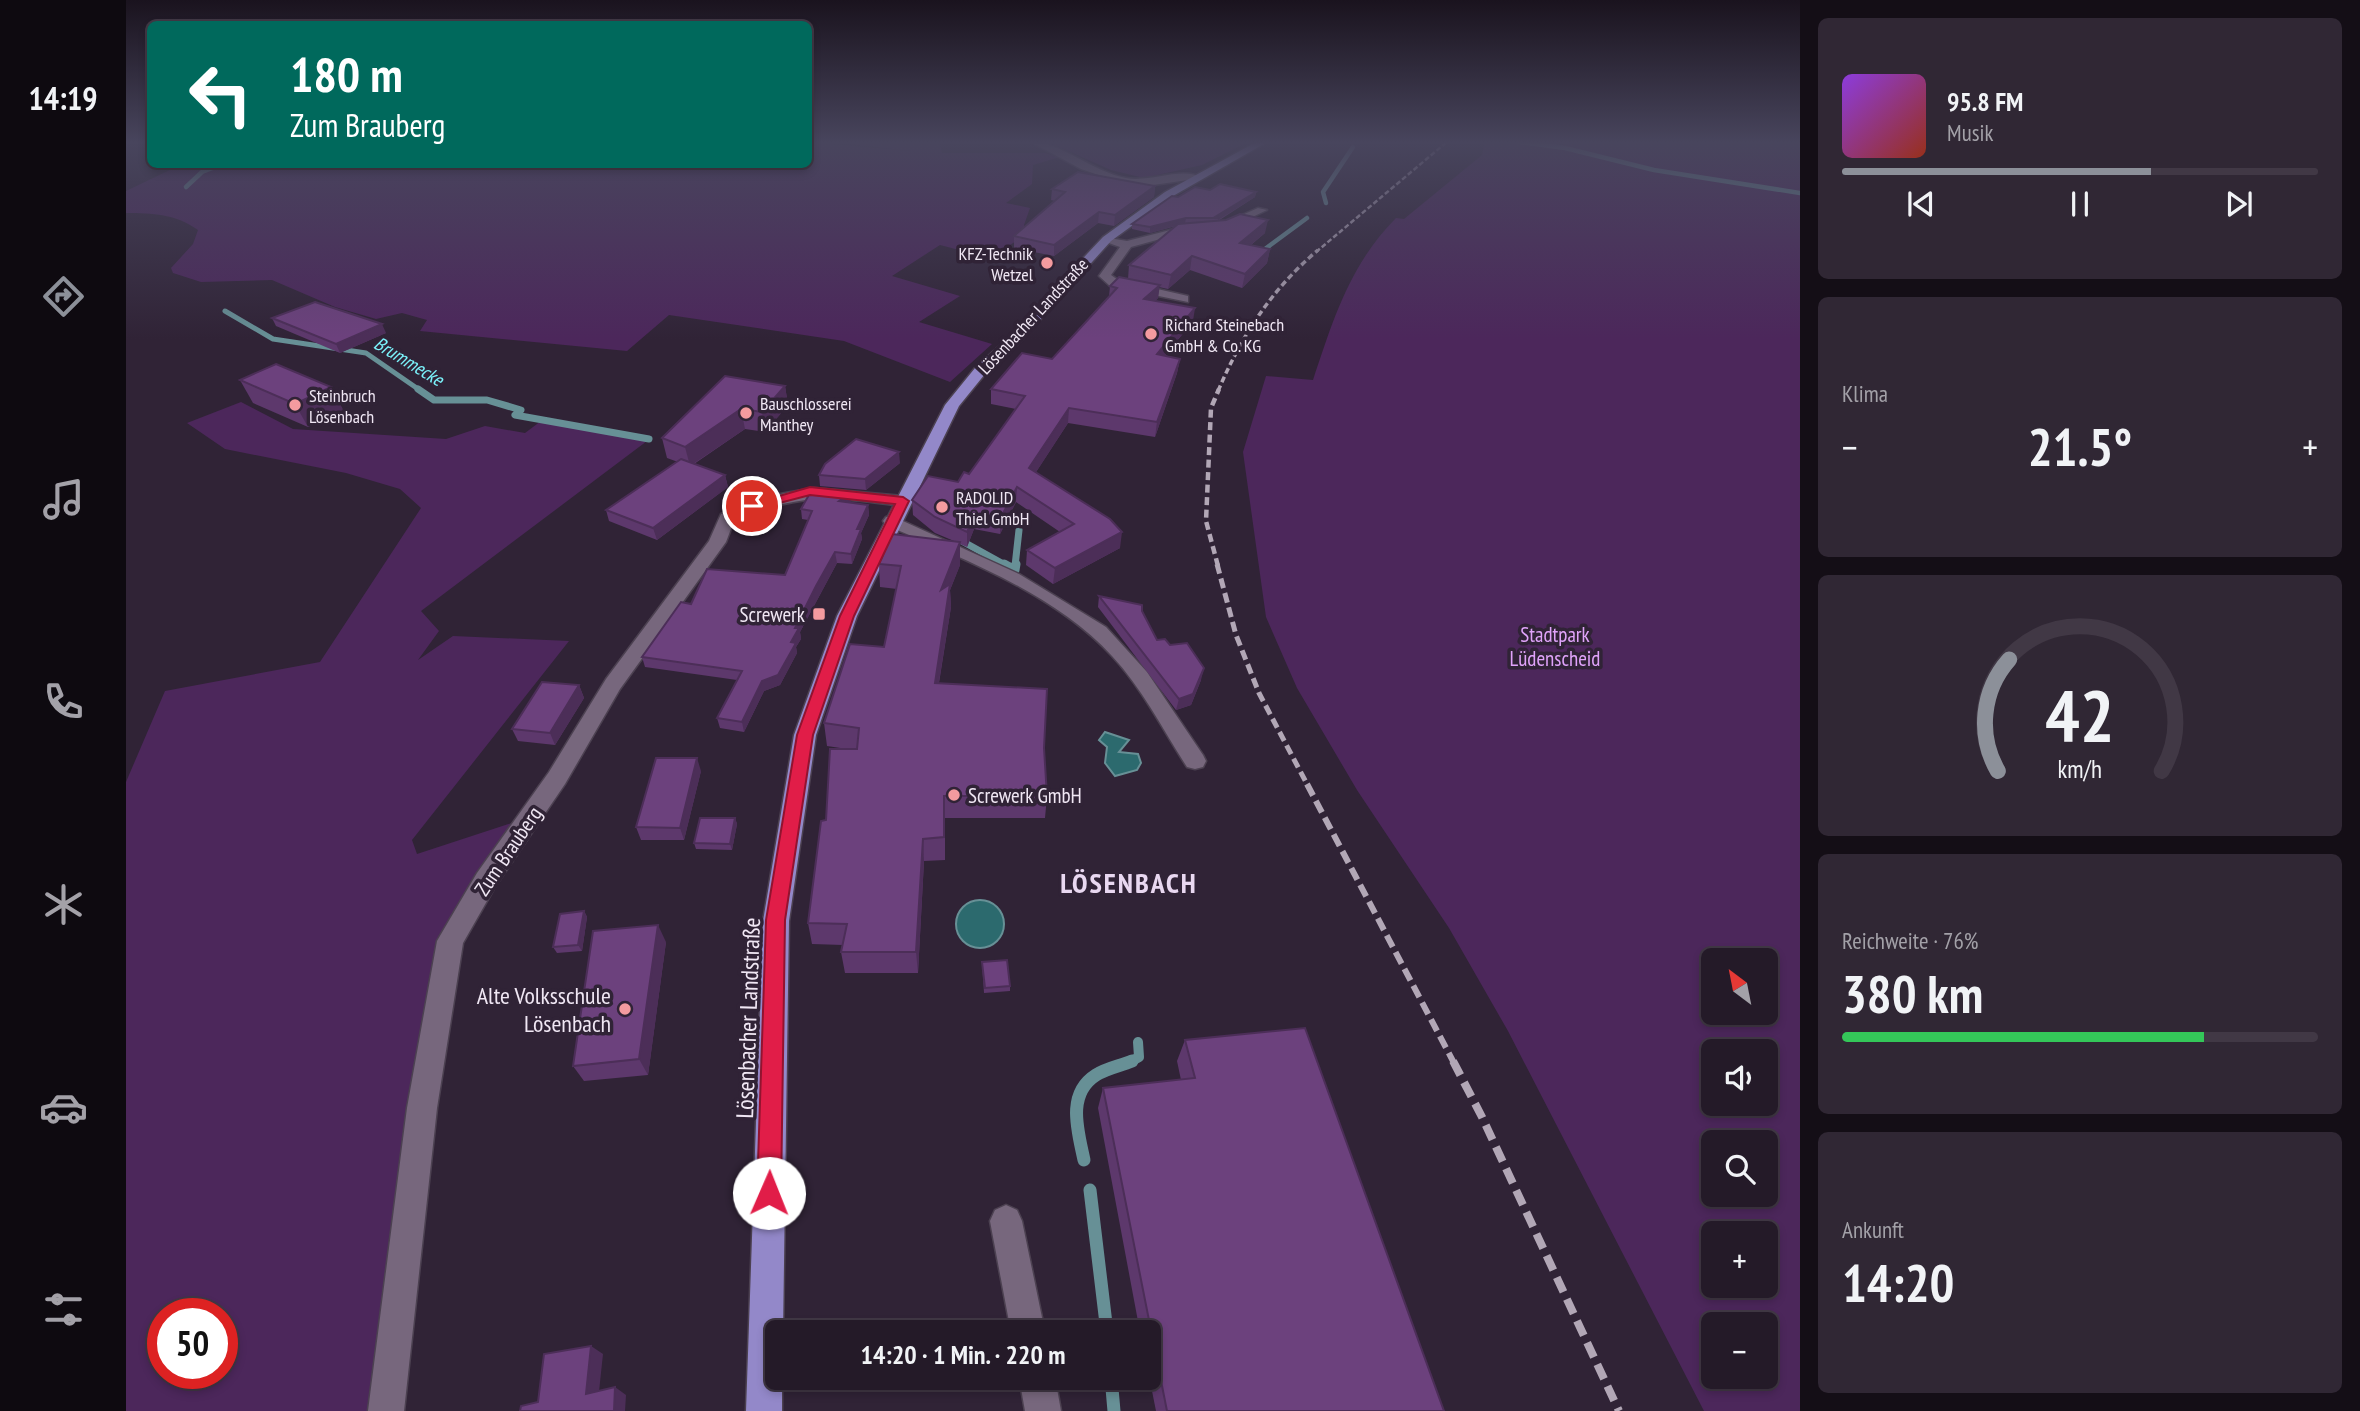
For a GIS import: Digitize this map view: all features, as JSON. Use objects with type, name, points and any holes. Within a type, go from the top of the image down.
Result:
[{"type":"main road","name":"Lösenbacher Landstraße","points":[[764,1411],[776,920],[805,735],[847,616],[952,405],[980,371],[1155,207]]},
{"type":"street","points":[[1184,299],[1114,283],[1105,276],[1117,242],[1186,229],[1219,229],[1262,210]]},
{"type":"street","name":"Zum Brauberg","points":[[386,1411],[422,1108],[450,941],[486,880],[557,778],[613,684],[717,542],[727,518],[771,499],[810,491],[898,511]]},
{"type":"street","points":[[898,511],[948,546],[1086,622],[1119,652],[1195,761]]},
{"type":"street","points":[[1006,1222],[1026,1320]]},
{"type":"street","points":[[1040,1390],[1044,1411]]},
{"type":"green space","points":[[126,207],[1030,208],[1024,225],[1027,234],[990,258],[940,245],[892,276],[960,296],[919,322],[992,344],[950,382],[844,341],[669,315],[627,351],[420,331],[427,320],[402,313],[376,319],[335,307],[272,280],[201,282],[173,273],[171,268],[193,244],[198,230],[172,218],[126,213]]},
{"type":"green space","name":"Stadtpark Lüdenscheid","points":[[1419,207],[1800,207],[1800,1411],[1704,1411],[1508,1031],[1449,928],[1357,790],[1297,688],[1266,617],[1243,452],[1266,376],[1313,380],[1328,336],[1355,274],[1366,254],[1396,218],[1404,219]]},
{"type":"green space","points":[[241,402],[293,429],[446,439],[485,426],[525,433],[541,421],[647,441],[421,611],[439,631],[418,660],[453,636],[569,641],[412,840],[417,854],[518,821],[437,939],[408,1111],[375,1411],[126,1411],[126,782],[165,691],[320,662],[421,508],[400,489],[346,473],[225,449],[187,423]]},
{"type":"shaded area","points":[[1105,732],[1129,740],[1119,752],[1138,754],[1141,763],[1137,770],[1115,776],[1105,763],[1107,747],[1099,740]]},
{"type":"shaded area","points":[[980,900],[997,907],[1004,924],[997,941],[980,948],[963,941],[956,924],[963,907]]},
{"type":"building","points":[[1048,207],[1126,207],[1115,215],[1099,212],[1054,245],[1014,236]]},
{"type":"building","points":[[1157,207],[1232,207],[1215,217],[1218,218],[1186,218],[1150,227],[1132,224]]},
{"type":"building","points":[[1240,214],[1268,220],[1240,243],[1270,249],[1245,274],[1192,256],[1171,275],[1129,265],[1178,224],[1226,220]]},
{"type":"building","points":[[1119,277],[1160,285],[1144,299],[1195,308],[1157,354],[1180,359],[1157,422],[1069,408],[1029,468],[1110,519],[1122,532],[1055,568],[1027,550],[1074,524],[1017,487],[1000,519],[975,514],[967,532],[935,517],[912,500],[928,476],[958,482],[964,472],[969,474],[1025,396],[991,389],[1022,353],[1052,359],[1117,288],[1110,286]]},
{"type":"building","points":[[315,302],[382,324],[336,344],[272,318]]},
{"type":"building","points":[[276,364],[331,387],[295,404],[240,380]]},
{"type":"building","points":[[725,376],[785,386],[762,412],[741,409],[685,447],[662,438]]},
{"type":"building","points":[[856,439],[899,452],[865,479],[819,475],[825,464]]},
{"type":"building","points":[[681,459],[725,475],[653,528],[606,510]]},
{"type":"building","points":[[810,493],[850,493],[839,501],[868,505],[857,529],[861,529],[851,554],[835,552],[795,628],[799,628],[791,642],[796,643],[778,675],[762,681],[742,722],[717,718],[742,671],[642,657],[681,602],[691,604],[707,569],[785,575],[812,511],[801,509]]},
{"type":"building","name":"Screwerk GmbH","points":[[892,534],[960,542],[941,590],[950,584],[935,683],[1047,689],[1044,748],[1047,796],[944,796],[944,837],[923,839],[916,952],[841,952],[847,924],[808,923],[821,821],[826,820],[830,749],[857,749],[859,728],[824,723],[850,644],[884,647],[901,566],[879,564]]},
{"type":"building","points":[[1099,596],[1142,605],[1142,611],[1157,640],[1165,639],[1170,645],[1187,643],[1204,668],[1193,694],[1179,699]]},
{"type":"building","points":[[542,682],[579,685],[550,733],[512,729]]},
{"type":"building","points":[[656,758],[697,758],[680,828],[636,827]]},
{"type":"building","points":[[700,818],[735,818],[730,844],[694,843]]},
{"type":"building","points":[[584,911],[578,945],[553,947],[560,914]]},
{"type":"building","name":"Alte Volksschule Lösenbach","points":[[658,925],[639,1059],[573,1066],[593,931]]},
{"type":"building","points":[[1007,960],[1010,986],[985,988],[982,962]]},
{"type":"building","points":[[1305,1028],[1444,1411],[1167,1411],[1161,1381],[1161,1320],[1149,1320],[1103,1088],[1195,1078],[1185,1040]]},
{"type":"building","points":[[591,1346],[586,1394],[615,1387],[614,1411],[520,1411],[521,1406],[538,1402],[544,1354]]},
{"type":"waterway","name":"LÖSENBACH","points":[[1265,249],[1307,218]]},
{"type":"waterway","name":"Brummecke","points":[[225,311],[273,339],[366,353],[421,391]]},
{"type":"waterway","name":"Brummecke","points":[[418,389],[434,400],[487,400],[521,410],[515,415],[649,439]]},
{"type":"waterway","name":"LÖSENBACH","points":[[1015,566],[1019,530]]},
{"type":"waterway","name":"Brummecke","points":[[960,540],[1007,566]]},
{"type":"waterway","name":"Brummecke","points":[[1004,564],[1015,570],[1016,564]]},
{"type":"waterway","name":"LÖSENBACH","points":[[1131,1061],[1139,1057],[1138,1042]]},
{"type":"waterway","name":"LÖSENBACH","points":[[1084,1160],[1077,1125],[1077,1103],[1081,1092],[1096,1075],[1131,1061]]},
{"type":"waterway","name":"LÖSENBACH","points":[[1090,1190],[1106,1320]]},
{"type":"waterway","name":"LÖSENBACH","points":[[1112,1390],[1114,1411]]},
{"type":"railway","points":[[1316,252],[1370,207]]},
{"type":"railway","points":[[1218,391],[1259,314],[1286,281],[1318,250]]},
{"type":"railway","points":[[1218,566],[1206,521],[1211,408],[1219,389]]},
{"type":"railway","points":[[1217,564],[1236,635],[1259,693],[1308,786]]},
{"type":"railway","points":[[1307,784],[1454,1063]]},
{"type":"railway","points":[[1453,1061],[1482,1117],[1619,1411]]},
{"type":"place","name":"KFZ-Technik Wetzel","points":[[1047,263]]},
{"type":"place","name":"Richard Steinebach GmbH & Co. KG","points":[[1151,334]]},
{"type":"place","name":"Steinbruch Lösenbach","points":[[295,405]]},
{"type":"place","name":"Bauschlosserei Manthey","points":[[746,413]]},
{"type":"place","name":"RADOLID Thiel GmbH","points":[[942,507]]},
{"type":"place","name":"Screwerk","points":[[819,614]]},
{"type":"place","name":"Screwerk GmbH","points":[[954,795]]},
{"type":"place","name":"Alte Volksschule Lösenbach","points":[[625,1009]]},
{"type":"district","name":"LÖSENBACH","points":[[1129,882]]},
{"type":"route","points":[[752,506],[810,491],[903,501],[847,616],[805,735],[776,920],[769,1193]]}]
